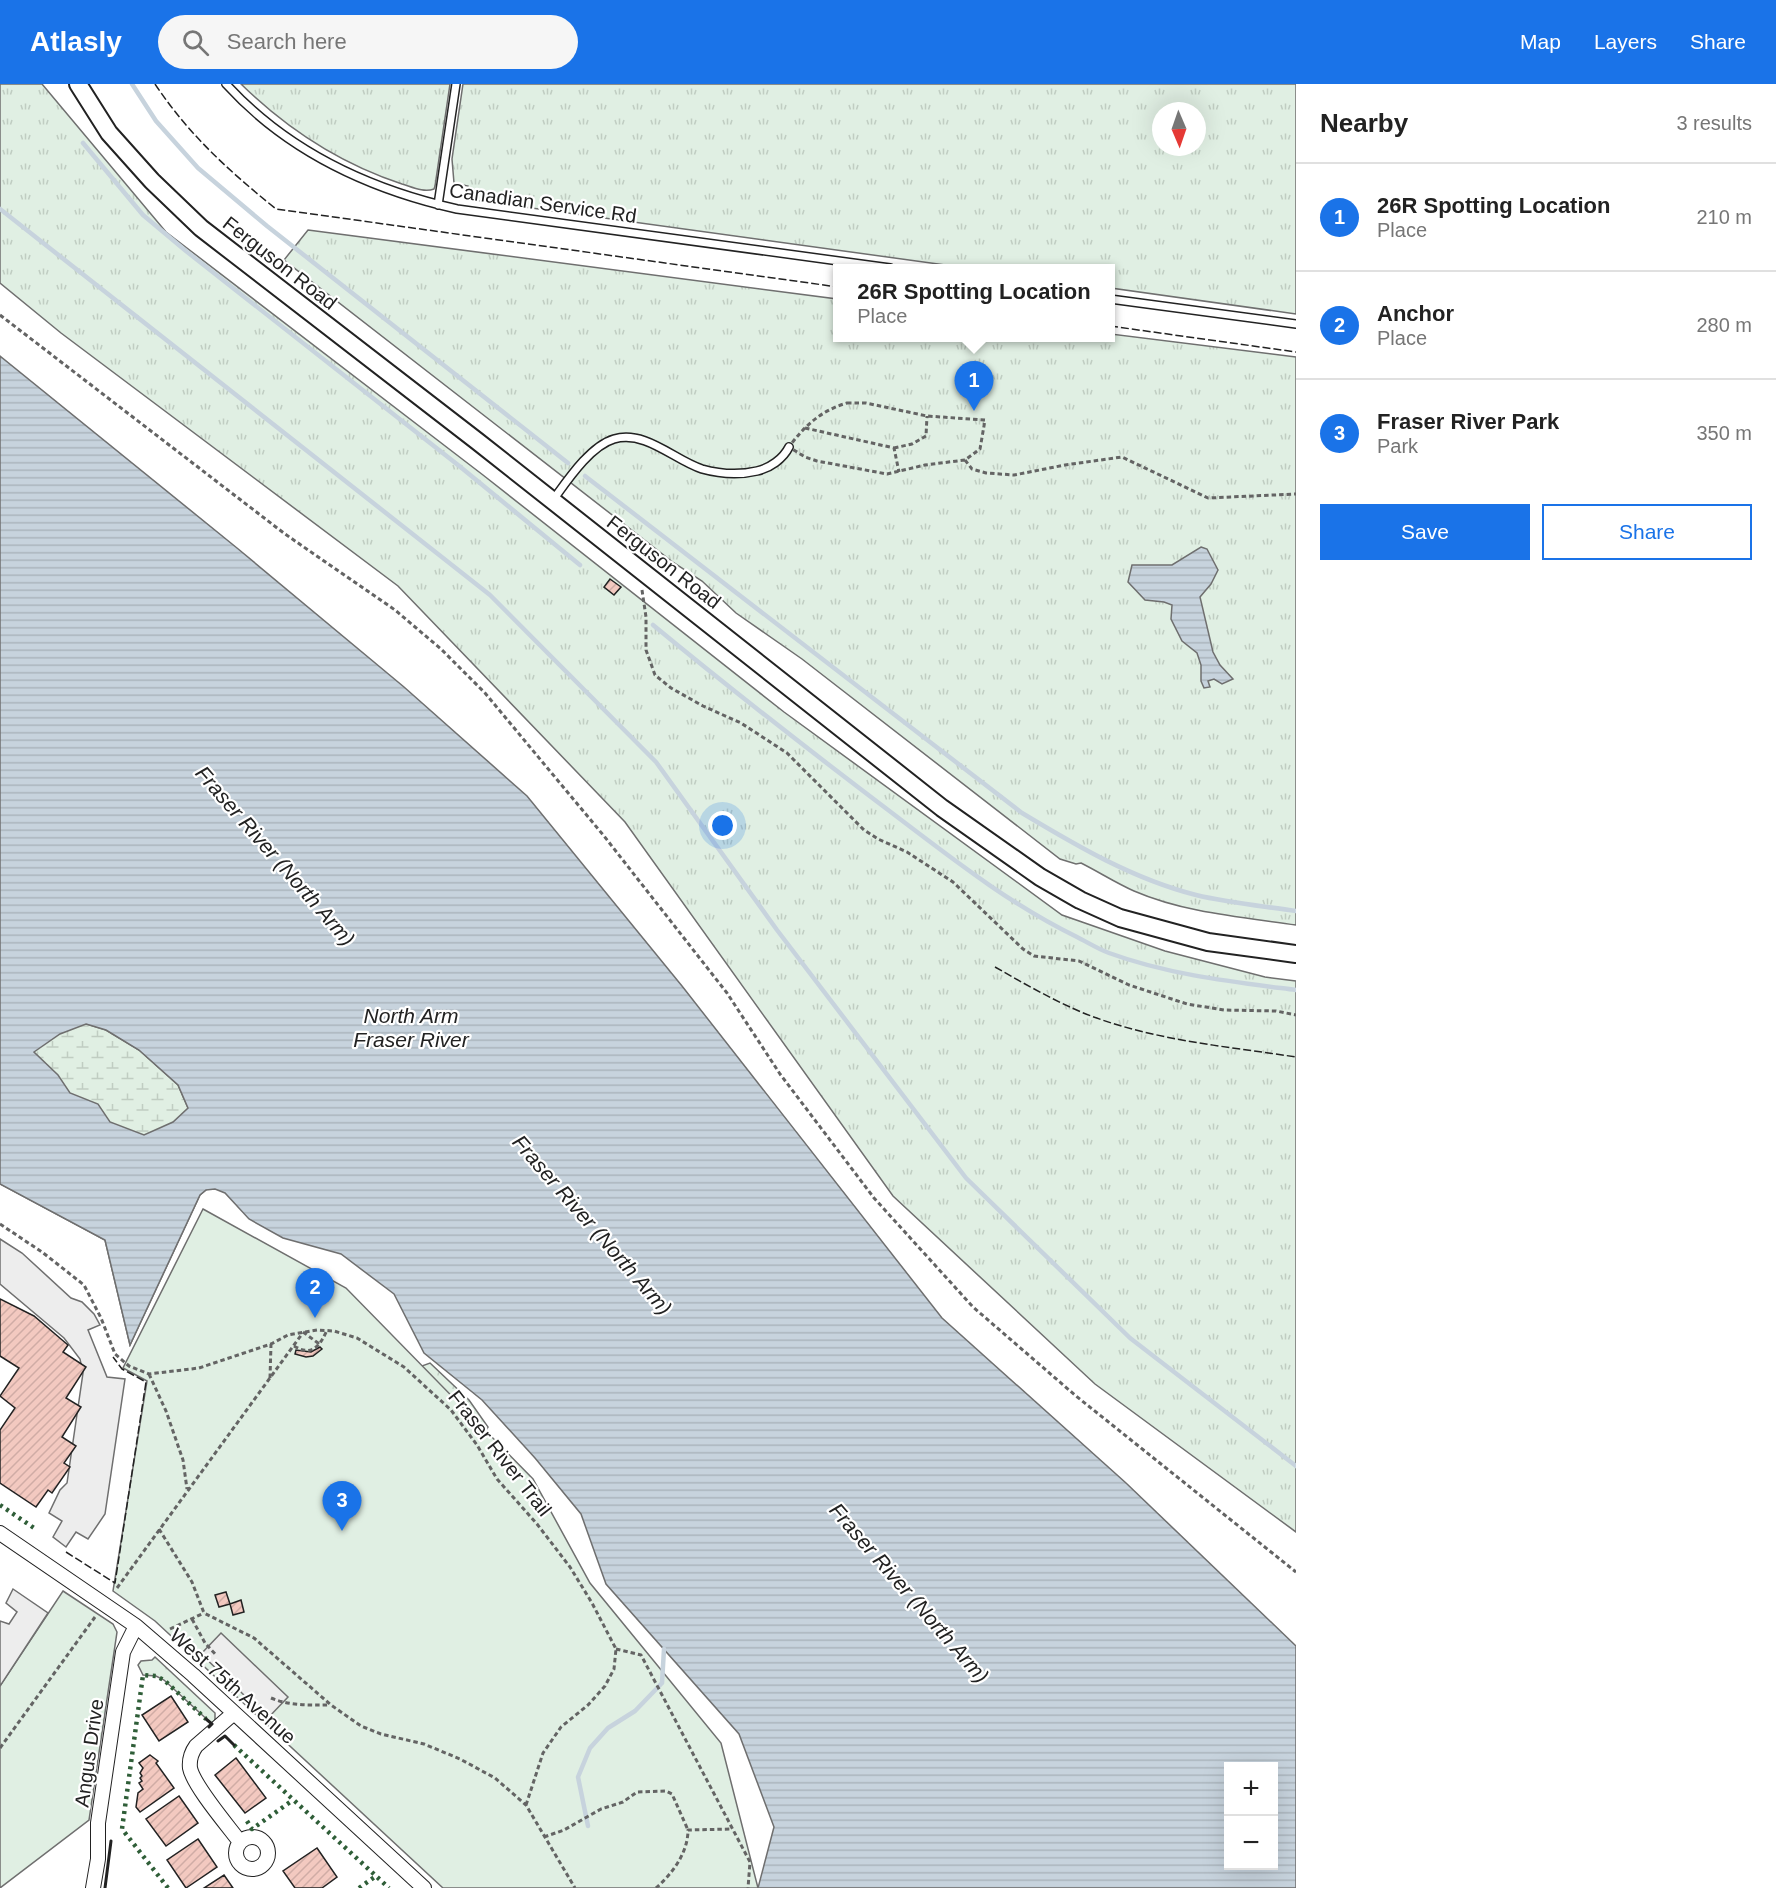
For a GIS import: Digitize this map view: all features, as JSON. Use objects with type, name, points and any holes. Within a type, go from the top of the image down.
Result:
[{"type":"street","name":"Ferguson Road","points":[[78,84],[109,133],[152,181],[201,228],[942,808],[1040,877],[1080,900],[1120,918],[1208,942],[1296,954]]},
{"type":"street","name":"West 75th Avenue","points":[[0,1533],[135,1626],[234,1713],[424,1888]]},
{"type":"street","name":"Angus Drive","points":[[93,1888],[98,1859],[98,1823],[123,1652],[135,1626]]},
{"type":"street","points":[[234,1713],[196,1746],[189,1765],[194,1779],[240,1842]]},
{"type":"lane","name":"Canadian Service Rd","points":[[226,84],[257,114],[314,156],[373,185],[438,205],[860,264]]},
{"type":"lane","points":[[438,205],[456,84]]},
{"type":"lane","points":[[1115,300],[1296,324]]},
{"type":"lane","points":[[552,501],[593,451],[604,442],[614,439],[624,437],[641,439],[703,469],[729,473],[760,470],[774,464],[789,447]]},
{"type":"path","points":[[0,315],[285,534],[394,610],[441,649],[485,693],[604,836],[727,993],[780,1074],[874,1198],[973,1307],[1076,1396],[1296,1572]]},
{"type":"path","points":[[847,403],[866,403],[927,416],[985,420],[980,449],[965,460],[925,465],[887,474],[805,458],[789,447],[805,428],[824,411],[847,403]]},
{"type":"path","points":[[805,428],[894,448],[912,444],[926,436],[927,416]]},
{"type":"path","points":[[894,448],[899,472]]},
{"type":"path","points":[[965,460],[972,469],[986,473],[1014,475],[1122,456],[1208,498],[1296,494]]},
{"type":"path","points":[[643,605],[646,617],[646,650],[655,675],[662,682],[703,706],[741,723],[787,753],[864,830],[907,852],[953,882],[1023,949],[1041,958],[1079,961],[1129,985],[1187,1004],[1224,1010],[1276,1011],[1296,1015]]},
{"type":"path","points":[[0,1224],[42,1252],[84,1285],[101,1318],[115,1354],[129,1366],[148,1374],[166,1411],[183,1460],[187,1491]]},
{"type":"path","points":[[294,1346],[305,1350],[315,1348],[321,1343],[327,1330]]},
{"type":"path","name":"Fraser River Trail","points":[[148,1374],[199,1368],[272,1344],[288,1335],[303,1332],[327,1330],[357,1338],[404,1367],[451,1410],[477,1445],[497,1479],[537,1524],[570,1567],[616,1649]]},
{"type":"path","points":[[117,1588],[303,1332],[318,1343],[315,1348]]},
{"type":"path","points":[[270,1379],[272,1344]]},
{"type":"path","points":[[159,1529],[192,1582],[204,1612],[254,1638],[331,1705],[361,1726],[381,1734],[424,1744],[460,1759],[495,1778],[526,1805],[575,1888]]},
{"type":"path","points":[[170,1629],[204,1612]]},
{"type":"path","points":[[0,1748],[95,1617]]},
{"type":"path","points":[[192,1619],[205,1643],[216,1655]]},
{"type":"path","points":[[526,1805],[543,1753],[561,1727],[588,1705],[605,1686],[614,1669],[616,1649],[641,1655],[750,1862],[748,1888]]},
{"type":"path","points":[[271,1698],[282,1703],[331,1705]]},
{"type":"path","points":[[544,1837],[564,1830],[601,1809],[623,1802],[637,1792],[666,1791],[676,1800],[688,1830],[688,1843],[669,1877],[656,1888]]},
{"type":"path","points":[[688,1830],[732,1829]]},
{"type":"green space","points":[[0,84],[42,84],[166,232],[483,475],[784,712],[1062,915],[1165,951],[1265,977],[1296,981],[1296,1532],[1095,1384],[893,1196],[625,822],[398,586],[61,333],[0,283]]},
{"type":"green space","points":[[241,84],[450,84],[434,189],[422,190],[402,184],[379,176],[336,155],[277,116]]},
{"type":"green space","points":[[463,84],[1296,84],[1296,314],[1115,289],[1115,264],[938,264],[467,199],[468,186],[454,183],[452,159]]},
{"type":"green space","points":[[308,230],[833,298],[833,342],[1115,342],[1115,334],[1296,357],[1296,925],[1214,913],[1173,904],[1134,891],[1081,863],[1076,864],[1060,859],[802,659],[736,613],[702,581],[674,563],[284,260]]},
{"type":"green space","points":[[0,1023],[87,1024],[106,1030],[139,1050],[178,1085],[188,1108],[206,1190],[200,1195],[130,1345],[105,1240],[0,1184]]},
{"type":"green space","points":[[203,1209],[346,1288],[533,1479],[590,1583],[721,1743],[758,1888],[443,1888],[155,1621],[113,1591],[147,1381],[123,1368]]},
{"type":"green space","points":[[430,1363],[469,1400],[488,1427],[481,1440],[419,1367]]},
{"type":"green space","points":[[63,1591],[113,1624],[117,1632],[89,1820],[0,1888],[0,1686]]},
{"type":"green space","points":[[155,1657],[215,1713],[215,1721],[212,1724],[164,1680],[156,1676],[143,1675],[138,1665],[141,1661],[152,1660]]},
{"type":"shaded area","points":[[0,1239],[22,1253],[71,1298],[82,1302],[94,1314],[100,1325],[88,1330],[107,1377],[125,1379],[105,1514],[88,1539],[76,1532],[66,1547],[53,1537],[62,1521],[49,1513],[60,1490],[67,1483],[83,1373],[80,1359],[64,1338],[0,1284]]},
{"type":"shaded area","points":[[13,1589],[48,1613],[0,1686],[0,1621],[9,1624],[17,1612],[6,1603]]},
{"type":"shaded area","points":[[221,1633],[288,1697],[268,1718],[201,1654]]},
{"type":"water","name":"North Arm Fraser River","points":[[0,356],[404,687],[527,796],[682,986],[942,1318],[1126,1483],[1296,1646],[1296,1888],[758,1888],[774,1827],[739,1734],[606,1584],[581,1514],[535,1458],[482,1400],[424,1353],[394,1294],[341,1254],[283,1238],[249,1219],[225,1193],[215,1189],[206,1190],[200,1195],[130,1345],[105,1240],[0,1184]],"holes":[[[86,1024],[106,1030],[139,1050],[178,1085],[188,1108],[173,1122],[144,1135],[110,1122],[98,1104],[70,1093],[58,1075],[34,1052],[60,1034]]]},
{"type":"water","points":[[1201,547],[1207,549],[1218,570],[1211,584],[1200,597],[1213,652],[1220,665],[1233,679],[1222,684],[1214,679],[1208,681],[1210,687],[1204,688],[1197,653],[1182,641],[1171,619],[1172,605],[1145,600],[1128,582],[1132,565],[1172,565]]},
{"type":"building","points":[[610,579],[621,587],[614,595],[604,587]]},
{"type":"building","points":[[0,1299],[34,1316],[68,1345],[63,1352],[86,1367],[66,1398],[81,1407],[62,1437],[76,1446],[64,1463],[70,1467],[52,1493],[48,1490],[36,1507],[0,1483],[0,1430],[15,1408],[0,1396],[19,1368],[0,1356]]},
{"type":"building","points":[[320,1347],[322,1349],[313,1356],[295,1354],[296,1350],[311,1352]]},
{"type":"building","points":[[226,1592],[230,1604],[219,1607],[215,1595]]},
{"type":"building","points":[[241,1600],[244,1612],[233,1615],[230,1604]]},
{"type":"building","points":[[171,1696],[188,1722],[159,1741],[142,1715]]},
{"type":"building","points":[[150,1755],[158,1761],[156,1763],[174,1788],[140,1812],[136,1807],[138,1793],[143,1789],[139,1783],[142,1781],[140,1773],[143,1768],[139,1763]]},
{"type":"building","points":[[236,1758],[266,1798],[245,1813],[215,1775]]},
{"type":"building","points":[[179,1796],[198,1823],[166,1846],[146,1819]]},
{"type":"building","points":[[198,1839],[217,1867],[186,1888],[167,1860]]},
{"type":"building","points":[[317,1848],[337,1877],[322,1888],[295,1888],[283,1871]]},
{"type":"building","points":[[224,1875],[233,1888],[204,1888]]},
{"type":"waterway","points":[[132,84],[156,121],[198,168],[267,226],[568,463]]},
{"type":"waterway","points":[[83,143],[143,215],[580,565]]},
{"type":"waterway","points":[[0,209],[490,595],[656,762],[777,930],[966,1178],[1130,1338],[1296,1466]]},
{"type":"waterway","points":[[585,476],[1022,813],[1106,860],[1150,880],[1196,895],[1296,911]]},
{"type":"waterway","points":[[653,625],[939,849],[1029,911],[1105,951],[1132,961],[1202,977],[1296,990]]},
{"type":"waterway","points":[[588,1826],[578,1777],[590,1748],[608,1728],[635,1711],[662,1683],[664,1649]]},
{"type":"hedge","points":[[0,1505],[37,1530]]},
{"type":"hedge","points":[[168,1888],[122,1829],[143,1675],[156,1676],[164,1680],[206,1719]]},
{"type":"hedge","points":[[234,1745],[389,1888]]},
{"type":"hedge","points":[[247,1821],[252,1829],[293,1800]]},
{"type":"hedge","points":[[359,1888],[376,1876]]},
{"type":"fence","points":[[155,84],[196,136],[242,181],[276,209],[833,286]]},
{"type":"fence","points":[[1115,327],[1296,352]]},
{"type":"fence","points":[[995,967],[1059,1002],[1107,1022],[1160,1036],[1296,1057]]},
{"type":"fence","points":[[66,1552],[115,1583],[146,1382],[122,1369],[113,1357]]},
{"type":"wall","points":[[206,1719],[212,1724],[209,1727]]},
{"type":"wall","points":[[218,1741],[225,1736],[234,1745]]},
{"type":"wall","points":[[105,1888],[111,1841]]},
{"type":"place","name":"26R Spotting Location","points":[[974,411]]},
{"type":"place","name":"Anchor","points":[[315,1318]]},
{"type":"place","name":"Fraser River Park","points":[[342,1531]]},
{"type":"water label","name":"Fraser River (North Arm)","points":[[275,856]]},
{"type":"water label","name":"Fraser River (North Arm)","points":[[592,1225]]},
{"type":"water label","name":"Fraser River (North Arm)","points":[[909,1593]]}]
